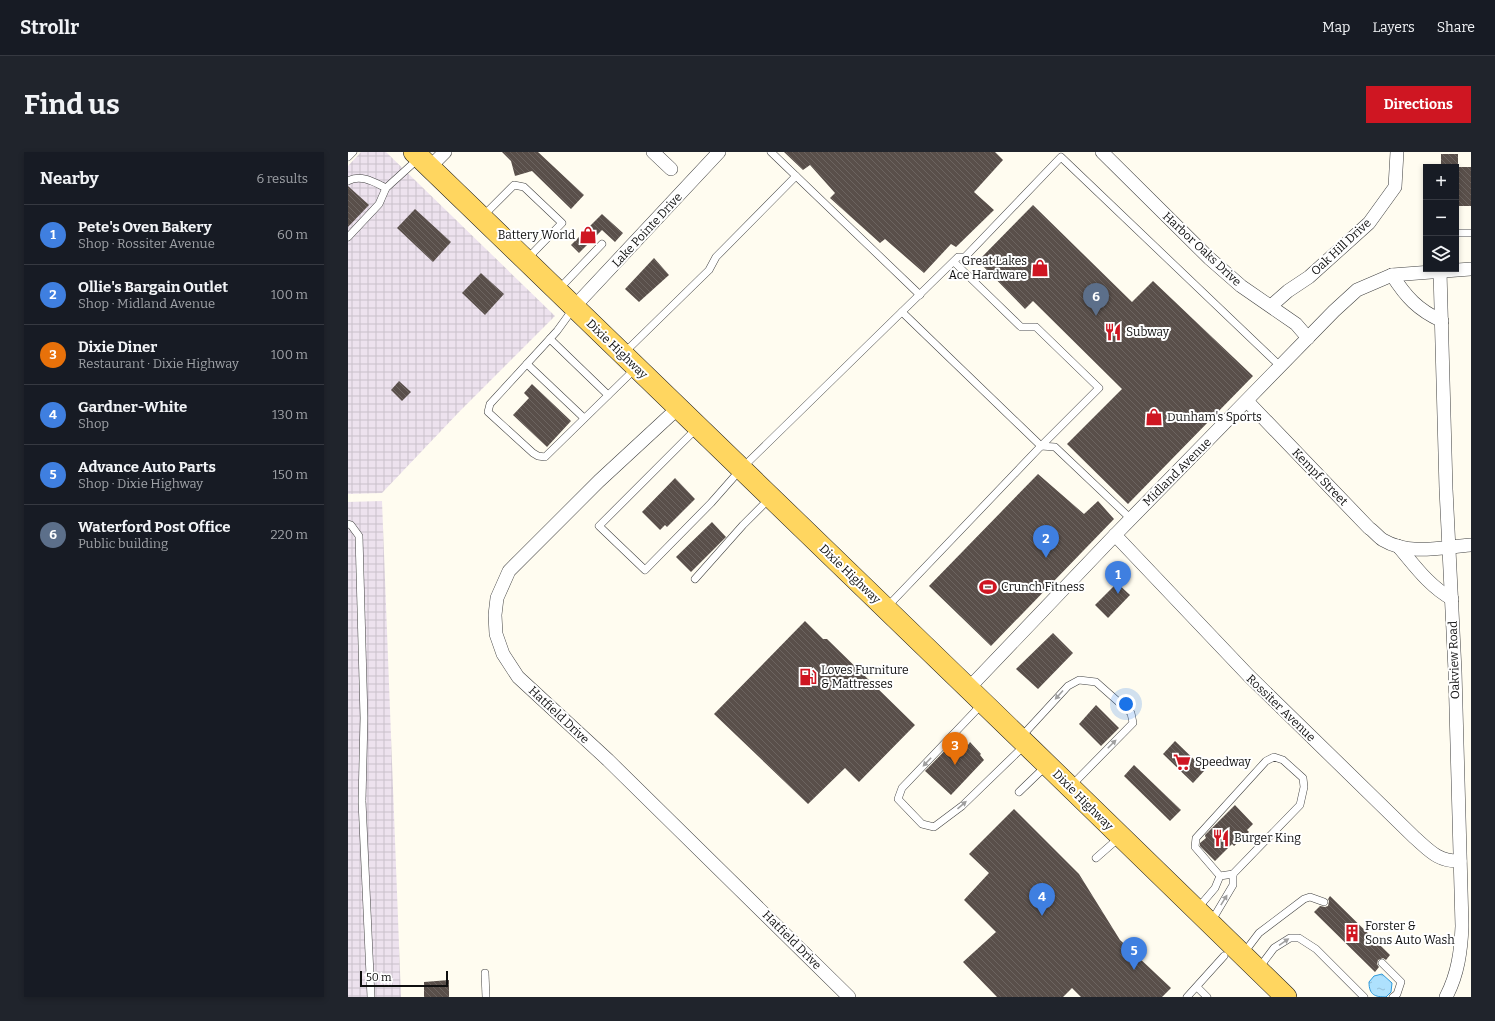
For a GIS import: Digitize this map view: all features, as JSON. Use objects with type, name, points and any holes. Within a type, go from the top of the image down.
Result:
[{"type":"main road","name":"Dixie Highway","points":[[421,159],[1048,765],[1203,917],[1233,956],[1257,970],[1286,997]]},
{"type":"main road","points":[[1147,863],[1156,888],[1233,956],[1265,997]]},
{"type":"street","points":[[421,159],[445,152]]},
{"type":"street","points":[[653,152],[671,169]]},
{"type":"street","name":"Lake Pointe Drive","points":[[574,307],[719,152]]},
{"type":"street","name":"Harbor Oaks Drive","points":[[1102,152],[1209,258],[1241,286],[1296,324],[1308,338]]},
{"type":"street","name":"Oak Hill Drive","points":[[1271,306],[1288,291],[1309,277],[1369,223],[1395,187],[1396,152]]},
{"type":"street","name":"Midland Avenue","points":[[1459,269],[1471,269]]},
{"type":"street","name":"Midland Avenue","points":[[968,689],[1115,535],[1334,311],[1357,290],[1392,275],[1423,272]]},
{"type":"street","name":"Oakview Road","points":[[1440,272],[1446,489],[1452,599],[1462,926],[1457,971],[1446,997]]},
{"type":"street","points":[[1392,275],[1401,289],[1414,304],[1426,314],[1442,321]]},
{"type":"street","name":"Kempf Street","points":[[1246,401],[1369,528],[1383,540],[1398,546],[1412,549],[1430,549],[1471,545]]},
{"type":"street","name":"Hatfield Drive","points":[[678,408],[598,481],[509,571],[497,598],[495,615],[496,634],[504,654],[518,677],[613,765],[849,997]]},
{"type":"street","name":"Rossiter Avenue","points":[[1115,535],[1248,675],[1414,837],[1434,855],[1450,862],[1460,862]]},
{"type":"street","name":"Kempf Street","points":[[1398,546],[1426,580],[1439,592],[1452,599]]},
{"type":"lane","points":[[348,157],[353,152]]},
{"type":"lane","points":[[771,152],[920,294]]},
{"type":"lane","points":[[698,427],[599,526],[645,570],[711,503],[741,469],[958,257],[965,257],[1058,154],[1280,366]]},
{"type":"lane","points":[[348,236],[379,204],[386,188],[421,159]]},
{"type":"lane","points":[[574,307],[550,339],[490,404],[488,412],[538,456],[544,457],[608,395],[629,361],[709,270],[716,257],[796,176]]},
{"type":"lane","points":[[348,181],[357,178],[370,180],[386,188]]},
{"type":"lane","points":[[481,217],[514,185],[524,186],[562,223],[526,260]]},
{"type":"lane","points":[[1459,233],[1471,233]]},
{"type":"lane","points":[[558,291],[602,244]]},
{"type":"lane","points":[[885,609],[1041,446],[1099,388],[1036,327],[1021,327],[954,262]]},
{"type":"lane","points":[[902,312],[1041,446],[1054,447],[1131,519]]},
{"type":"lane","points":[[550,339],[608,395]]},
{"type":"lane","points":[[527,364],[584,418]]},
{"type":"lane","points":[[694,579],[743,525],[771,498]]},
{"type":"lane","points":[[348,524],[351,525],[359,536],[364,718],[362,801],[371,997]]},
{"type":"lane","points":[[983,703],[902,788],[898,799],[922,824],[934,827],[962,806],[1023,741],[1038,718],[1068,686],[1079,680],[1096,682],[1131,713],[1133,723],[1070,787]]},
{"type":"lane","points":[[1274,757],[1283,760],[1303,778],[1304,787],[1300,805],[1233,874],[1220,876],[1195,847],[1196,838],[1266,761],[1274,757]]},
{"type":"lane","points":[[1019,792],[1048,765]]},
{"type":"lane","points":[[1096,858],[1120,836]]},
{"type":"lane","points":[[1203,917],[1233,885],[1233,874]]},
{"type":"lane","points":[[1203,917],[1220,876]]},
{"type":"lane","points":[[1187,997],[1259,933],[1304,899],[1310,897],[1324,902]]},
{"type":"lane","points":[[1257,970],[1274,948],[1290,938],[1299,938],[1316,949],[1364,997]]},
{"type":"lane","points":[[1382,963],[1401,982],[1397,994],[1393,997]]},
{"type":"lane","points":[[484,973],[486,997]]},
{"type":"lane","points":[[1197,987],[1207,997]]},
{"type":"shaded area","points":[[361,152],[386,152],[555,316],[459,412],[382,493],[348,494],[348,166]]},
{"type":"shaded area","points":[[382,501],[401,997],[348,997],[348,502]]},
{"type":"water","points":[[1382,974],[1392,983],[1391,992],[1386,997],[1376,996],[1371,992],[1369,986],[1369,982],[1374,976]]},
{"type":"building","points":[[502,152],[538,152],[584,195],[571,209],[532,171],[515,176],[511,161]]},
{"type":"building","points":[[784,152],[995,152],[1003,160],[974,192],[994,210],[956,247],[951,244],[924,273],[885,239],[880,243],[830,198],[835,193],[810,165],[803,170]]},
{"type":"building","points":[[1441,154],[1458,154],[1458,164],[1441,164]]},
{"type":"building","points":[[1459,167],[1471,167],[1471,206],[1459,206]]},
{"type":"building","points":[[348,186],[369,205],[348,227]]},
{"type":"building","points":[[1033,205],[1132,302],[1153,281],[1253,376],[1128,504],[1067,444],[1122,389],[1033,301],[1025,309],[978,261]]},
{"type":"building","points":[[415,209],[451,242],[433,262],[397,228]]},
{"type":"building","name":"Battery World","points":[[602,214],[623,233],[615,242],[602,230],[579,253],[571,245]]},
{"type":"building","points":[[654,258],[669,275],[639,302],[625,289]]},
{"type":"building","points":[[481,273],[504,294],[485,315],[462,293]]},
{"type":"building","points":[[399,381],[411,392],[402,401],[391,390]]},
{"type":"building","points":[[532,384],[571,421],[547,447],[513,415],[529,398],[524,393]]},
{"type":"building","points":[[1038,474],[1084,514],[1098,501],[1114,519],[991,646],[929,586]]},
{"type":"building","points":[[675,478],[695,499],[667,527],[665,525],[660,530],[642,512]]},
{"type":"building","points":[[712,522],[726,537],[691,572],[676,557]]},
{"type":"building","points":[[1117,583],[1130,595],[1108,618],[1095,605]]},
{"type":"building","name":"Loves Furniture & Mattresses","points":[[805,621],[823,639],[827,639],[915,725],[859,782],[845,768],[808,804],[714,714]]},
{"type":"building","points":[[1053,633],[1073,653],[1038,689],[1016,669]]},
{"type":"building","points":[[1096,705],[1119,728],[1101,746],[1079,724]]},
{"type":"building","points":[[959,736],[968,745],[970,742],[981,754],[980,755],[984,760],[951,795],[925,771]]},
{"type":"building","points":[[1175,741],[1205,770],[1193,783],[1163,754]]},
{"type":"building","points":[[1134,765],[1181,810],[1170,821],[1124,776]]},
{"type":"building","points":[[1235,805],[1253,824],[1247,830],[1249,832],[1234,846],[1232,844],[1215,861],[1200,846],[1200,843],[1206,838],[1205,835]]},
{"type":"building","points":[[1014,809],[1079,874],[1120,940],[1171,988],[1162,997],[1081,997],[1072,988],[1063,997],[997,997],[963,962],[996,932],[964,900],[989,873],[969,854]]},
{"type":"building","name":"Forster & Sons Auto Wash","points":[[1330,896],[1390,955],[1386,960],[1383,958],[1378,960],[1377,964],[1379,967],[1375,972],[1314,912],[1320,906],[1328,906],[1328,899]]},
{"type":"building","points":[[449,980],[449,997],[424,997],[424,982]]},
{"type":"place","name":"Battery World","points":[[588,235]]},
{"type":"place","name":"Great Lakes Ace Hardware","points":[[1040,268]]},
{"type":"place","name":"Waterford Post Office","points":[[1096,316]]},
{"type":"place","name":"Subway","points":[[1113,332]]},
{"type":"place","name":"Dunham's Sports","points":[[1154,417]]},
{"type":"place","name":"Ollie's Bargain Outlet","points":[[1046,558]]},
{"type":"place","name":"Crunch Fitness","points":[[988,587]]},
{"type":"place","name":"Pete's Oven Bakery","points":[[1118,594]]},
{"type":"place","name":"Loves Furniture & Mattresses","points":[[808,677]]},
{"type":"place","name":"Speedway","points":[[1182,762]]},
{"type":"place","name":"Dixie Diner","points":[[955,765]]},
{"type":"place","name":"Burger King","points":[[1221,838]]},
{"type":"place","name":"Gardner-White","points":[[1042,916]]},
{"type":"place","name":"Forster & Sons Auto Wash","points":[[1352,933]]},
{"type":"place","name":"Advance Auto Parts","points":[[1134,970]]}]
